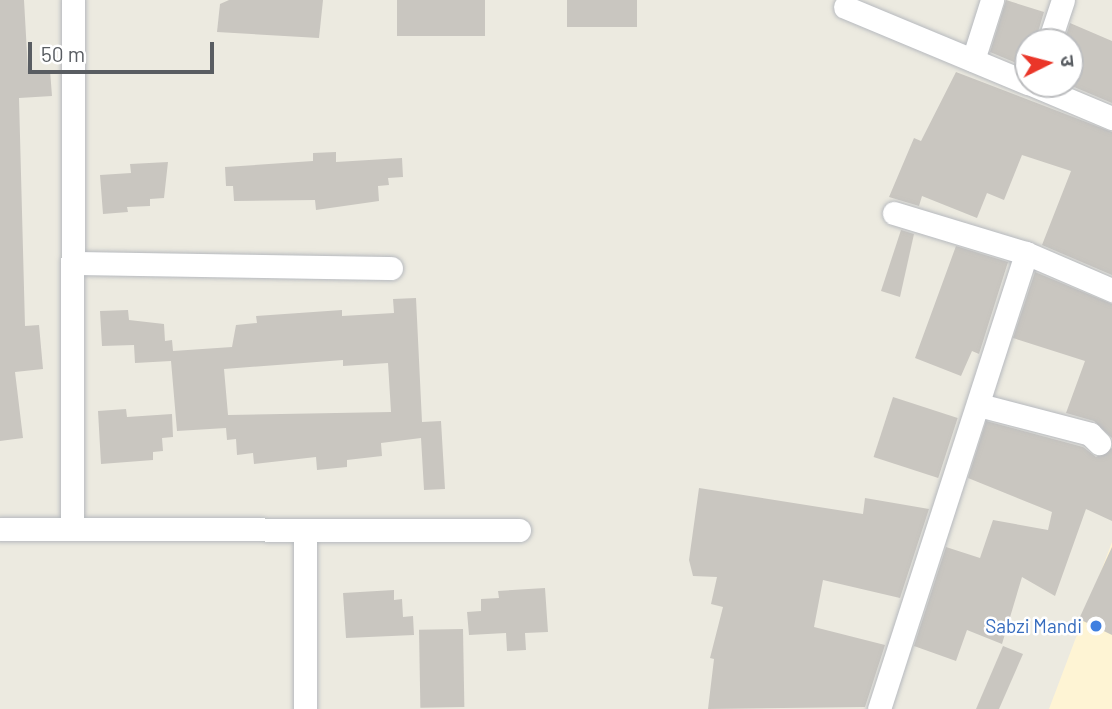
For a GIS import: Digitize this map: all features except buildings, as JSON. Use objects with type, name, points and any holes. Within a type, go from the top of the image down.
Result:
[{"type":"street","points":[[72,529],[73,0]]},
{"type":"street","points":[[973,60],[992,0]]},
{"type":"street","points":[[1054,28],[1063,0]]},
{"type":"street","points":[[855,6],[1014,77]]},
{"type":"street","points":[[1072,98],[1110,111]]},
{"type":"street","points":[[894,213],[1026,253],[1112,289]]},
{"type":"street","points":[[879,709],[1026,253]]},
{"type":"street","points":[[73,263],[391,268]]},
{"type":"street","points":[[979,405],[1090,434],[1099,443]]},
{"type":"street","points":[[0,529],[519,530]]},
{"type":"street","points":[[305,530],[305,709]]},
{"type":"shaded area","name":"Sabzi Mandi","points":[[1112,542],[1112,709],[1049,709]]},
{"type":"place","name":"Sabzi Mandi","points":[[1096,626]]}]
